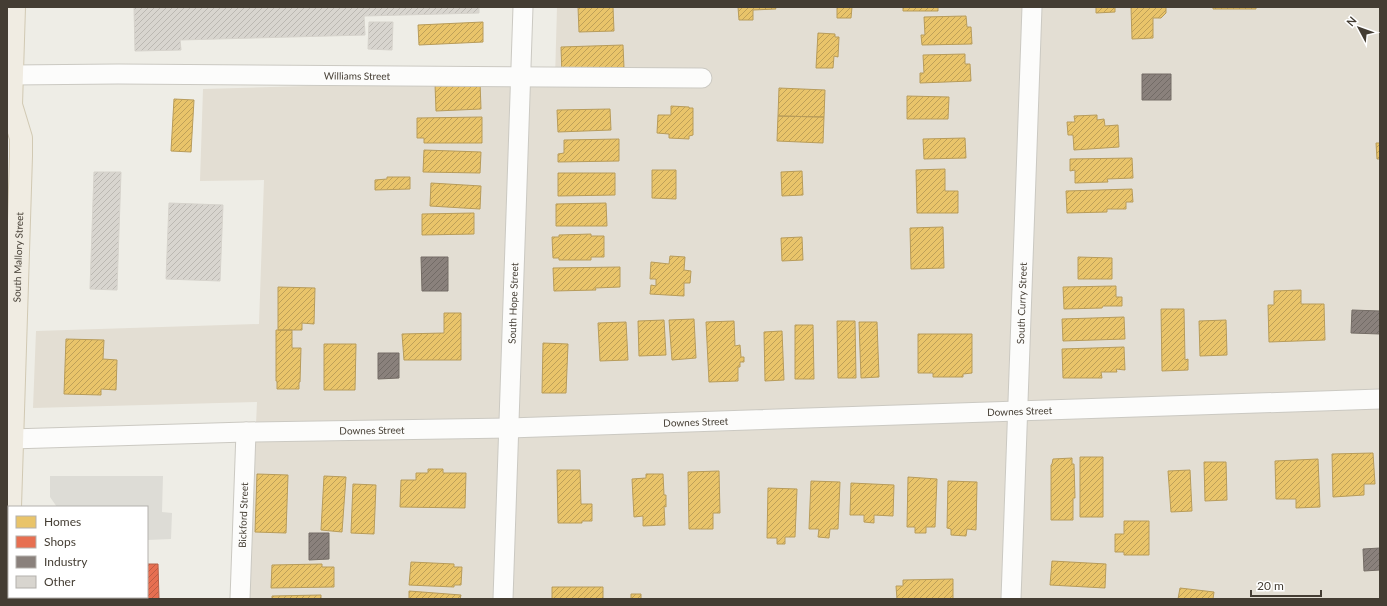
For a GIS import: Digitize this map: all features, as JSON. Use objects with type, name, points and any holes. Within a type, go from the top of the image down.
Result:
[{"type":"main road","name":"South Mallory Street","points":[[10,506],[21,156],[21,138],[9,111],[12,74],[14,7]]},
{"type":"street","name":"South Hope Street","points":[[503,599],[522,7]]},
{"type":"street","name":"South Curry Street","points":[[1011,599],[1032,7]]},
{"type":"street","name":"Williams Street","points":[[12,74],[702,78]]},
{"type":"street","name":"Downes Street","points":[[11,439],[246,432],[509,428],[1380,399]]},
{"type":"street","name":"Bickford Street","points":[[240,599],[246,432]]},
{"type":"shaded area","points":[[557,7],[1380,7],[1380,599],[248,599],[257,402],[33,408],[36,331],[259,324],[264,180],[200,181],[203,89],[555,79]]},
{"type":"shaded area","points":[[50,476],[163,476],[162,512],[172,513],[171,539],[148,540],[148,506],[56,506],[50,497]]},
{"type":"building: Homes","points":[[578,7],[613,7],[614,31],[579,32]]},
{"type":"building: Homes","points":[[738,7],[775,7],[776,9],[753,10],[753,20],[739,20]]},
{"type":"building: Homes","points":[[837,7],[852,7],[851,18],[837,18]]},
{"type":"building: Homes","points":[[903,7],[938,7],[938,11],[903,11]]},
{"type":"building: Homes","points":[[1096,7],[1115,7],[1115,12],[1096,13]]},
{"type":"building: Homes","points":[[1131,7],[1166,7],[1166,13],[1161,18],[1153,18],[1153,38],[1132,39]]},
{"type":"building: Homes","points":[[1213,7],[1256,7],[1256,9],[1213,9]]},
{"type":"building: Homes","points":[[966,16],[967,27],[971,27],[972,44],[922,45],[921,35],[925,35],[924,17]]},
{"type":"building: Homes","points":[[483,22],[483,42],[419,45],[418,25]]},
{"type":"building: Homes","points":[[818,33],[835,34],[835,37],[839,37],[838,57],[834,56],[833,68],[816,68]]},
{"type":"building: Homes","points":[[623,45],[624,68],[604,69],[562,76],[561,47]]},
{"type":"building: Homes","points":[[965,54],[965,64],[970,64],[971,81],[920,83],[920,73],[924,73],[923,55]]},
{"type":"building: Homes","points":[[480,82],[481,109],[436,111],[435,84]]},
{"type":"building: Homes","points":[[779,88],[825,90],[824,117],[778,116]]},
{"type":"building: Homes","points":[[907,96],[949,97],[948,119],[907,119]]},
{"type":"building: Homes","points":[[174,99],[194,100],[191,152],[171,151]]},
{"type":"building: Homes","points":[[671,106],[693,108],[693,135],[689,136],[689,139],[669,138],[669,134],[657,133],[658,115],[671,115]]},
{"type":"building: Homes","points":[[610,109],[611,130],[558,132],[557,110]]},
{"type":"building: Homes","points":[[1097,115],[1097,120],[1104,119],[1105,126],[1118,125],[1119,147],[1074,150],[1073,135],[1068,135],[1067,122],[1075,122],[1074,116]]},
{"type":"building: Homes","points":[[778,116],[824,117],[823,143],[777,141]]},
{"type":"building: Homes","points":[[482,117],[482,143],[424,143],[424,138],[417,138],[417,118]]},
{"type":"building: Homes","points":[[965,138],[966,158],[924,159],[923,139]]},
{"type":"building: Homes","points":[[619,139],[619,161],[558,162],[558,154],[564,153],[564,140]]},
{"type":"building: Homes","points":[[1376,143],[1380,143],[1380,159],[1377,159]]},
{"type":"building: Homes","points":[[424,150],[481,152],[480,173],[423,172]]},
{"type":"building: Homes","points":[[1132,158],[1133,178],[1107,179],[1108,182],[1075,183],[1075,170],[1070,171],[1070,159]]},
{"type":"building: Homes","points":[[945,169],[945,191],[958,191],[958,213],[917,213],[916,170]]},
{"type":"building: Homes","points":[[652,170],[676,170],[676,199],[652,198]]},
{"type":"building: Homes","points":[[802,171],[803,195],[782,196],[781,172]]},
{"type":"building: Homes","points":[[558,173],[615,173],[615,195],[558,196]]},
{"type":"building: Homes","points":[[387,177],[410,177],[410,189],[375,190],[375,180],[387,179]]},
{"type":"building: Homes","points":[[431,183],[481,186],[480,209],[430,206]]},
{"type":"building: Homes","points":[[1132,189],[1133,202],[1126,202],[1126,209],[1107,209],[1107,212],[1067,213],[1066,191]]},
{"type":"building: Homes","points":[[606,203],[607,226],[556,226],[556,204]]},
{"type":"building: Homes","points":[[474,213],[474,234],[422,235],[422,214]]},
{"type":"building: Homes","points":[[943,227],[944,268],[911,269],[910,228]]},
{"type":"building: Homes","points":[[591,234],[591,236],[604,236],[604,257],[591,257],[591,260],[559,260],[559,258],[553,258],[552,237],[559,237],[559,235]]},
{"type":"building: Homes","points":[[802,237],[803,260],[782,261],[781,238]]},
{"type":"building: Homes","points":[[670,256],[685,257],[684,270],[691,271],[690,283],[684,283],[684,296],[650,294],[651,285],[656,286],[656,279],[650,279],[651,262],[669,264]]},
{"type":"building: Homes","points":[[1078,257],[1112,258],[1112,279],[1078,279]]},
{"type":"building: Homes","points":[[620,267],[620,287],[595,288],[596,290],[554,291],[553,268]]},
{"type":"building: Homes","points":[[1116,286],[1116,297],[1122,297],[1122,306],[1064,309],[1063,287]]},
{"type":"building: Homes","points":[[278,287],[315,288],[314,324],[302,323],[302,330],[278,330]]},
{"type":"building: Homes","points":[[1301,290],[1301,304],[1324,304],[1325,340],[1269,342],[1268,305],[1274,305],[1274,291]]},
{"type":"building: Homes","points":[[1161,309],[1184,309],[1185,360],[1188,359],[1188,370],[1162,371]]},
{"type":"building: Homes","points":[[444,313],[461,313],[461,360],[404,360],[402,334],[444,333]]},
{"type":"building: Homes","points":[[1124,317],[1125,339],[1063,341],[1062,319]]},
{"type":"building: Homes","points":[[694,319],[696,358],[672,360],[669,320]]},
{"type":"building: Homes","points":[[664,320],[666,355],[639,356],[638,321]]},
{"type":"building: Homes","points":[[1226,320],[1227,355],[1200,356],[1199,321]]},
{"type":"building: Homes","points":[[734,321],[735,346],[740,345],[741,357],[744,357],[744,362],[740,362],[740,367],[738,367],[738,381],[709,382],[706,322]]},
{"type":"building: Homes","points":[[837,321],[855,321],[856,378],[838,378]]},
{"type":"building: Homes","points":[[626,322],[628,360],[600,361],[598,323]]},
{"type":"building: Homes","points":[[859,322],[877,322],[879,377],[861,378]]},
{"type":"building: Homes","points":[[795,325],[813,325],[814,379],[795,379]]},
{"type":"building: Homes","points":[[276,330],[292,330],[292,348],[301,348],[299,389],[277,389]]},
{"type":"building: Homes","points":[[782,331],[784,380],[765,381],[764,332]]},
{"type":"building: Homes","points":[[918,334],[972,334],[972,373],[963,374],[963,377],[933,377],[933,373],[918,373]]},
{"type":"building: Homes","points":[[66,339],[104,340],[103,359],[117,360],[116,390],[101,389],[101,395],[64,394]]},
{"type":"building: Homes","points":[[543,343],[568,344],[566,393],[542,393]]},
{"type":"building: Homes","points":[[324,344],[356,344],[355,390],[324,390]]},
{"type":"building: Homes","points":[[1124,347],[1125,370],[1116,369],[1117,372],[1101,372],[1102,378],[1063,378],[1062,349]]},
{"type":"building: Homes","points":[[1373,453],[1375,484],[1364,484],[1364,495],[1333,497],[1332,454]]},
{"type":"building: Homes","points":[[1080,457],[1103,457],[1103,517],[1080,517]]},
{"type":"building: Homes","points":[[1072,458],[1072,464],[1074,464],[1075,498],[1073,498],[1073,520],[1051,520],[1051,465],[1053,459]]},
{"type":"building: Homes","points":[[1318,459],[1320,507],[1296,508],[1296,499],[1276,499],[1275,461]]},
{"type":"building: Homes","points":[[1204,462],[1226,462],[1227,500],[1205,501]]},
{"type":"building: Homes","points":[[428,469],[443,469],[443,473],[466,473],[465,508],[400,507],[401,480],[416,480],[416,473],[428,473]]},
{"type":"building: Homes","points":[[557,470],[580,470],[581,504],[592,504],[592,521],[582,521],[582,523],[558,523]]},
{"type":"building: Homes","points":[[1190,470],[1192,511],[1171,512],[1168,471]]},
{"type":"building: Homes","points":[[719,471],[720,513],[713,513],[713,529],[689,529],[688,472]]},
{"type":"building: Homes","points":[[257,474],[288,475],[286,533],[255,532]]},
{"type":"building: Homes","points":[[646,474],[663,474],[664,495],[666,495],[666,507],[664,506],[665,525],[643,526],[643,516],[634,517],[632,479],[646,478]]},
{"type":"building: Homes","points":[[324,476],[346,477],[342,532],[321,530]]},
{"type":"building: Homes","points":[[908,477],[937,479],[935,527],[926,527],[926,533],[915,533],[915,527],[907,527]]},
{"type":"building: Homes","points":[[811,481],[840,482],[838,529],[830,529],[829,538],[818,537],[819,529],[809,529]]},
{"type":"building: Homes","points":[[948,481],[977,482],[976,530],[967,529],[966,536],[951,535],[951,529],[947,528]]},
{"type":"building: Homes","points":[[851,483],[894,485],[893,516],[874,515],[874,523],[864,522],[864,515],[850,515]]},
{"type":"building: Homes","points":[[353,484],[376,485],[374,534],[351,533]]},
{"type":"building: Homes","points":[[768,488],[797,489],[795,537],[785,537],[785,544],[777,544],[777,538],[767,538]]},
{"type":"building: Homes","points":[[1124,521],[1149,521],[1149,555],[1124,555],[1124,552],[1115,552],[1115,534],[1124,534]]},
{"type":"building: Homes","points":[[1052,561],[1106,564],[1105,588],[1050,585]]},
{"type":"building: Homes","points":[[411,562],[454,564],[454,567],[462,567],[461,585],[454,585],[454,587],[409,585]]},
{"type":"building: Homes","points":[[322,564],[322,567],[334,567],[334,587],[271,588],[272,565]]},
{"type":"building: Homes","points":[[953,579],[953,599],[897,599],[896,586],[903,586],[903,580]]},
{"type":"building: Homes","points":[[552,587],[603,587],[603,599],[552,599]]},
{"type":"building: Homes","points":[[1180,588],[1214,592],[1213,599],[1178,599]]},
{"type":"building: Homes","points":[[409,591],[461,595],[460,599],[409,599]]},
{"type":"building: Homes","points":[[631,594],[641,594],[641,599],[631,599]]},
{"type":"building: Homes","points":[[321,595],[321,599],[272,599],[272,596]]},
{"type":"building: Shops","points":[[148,564],[158,564],[159,599],[71,599],[148,598]]},
{"type":"building: Industry","points":[[1142,74],[1171,74],[1171,100],[1142,100]]},
{"type":"building: Industry","points":[[421,257],[448,257],[448,291],[422,291]]},
{"type":"building: Industry","points":[[1352,310],[1380,311],[1380,334],[1351,333]]},
{"type":"building: Industry","points":[[378,353],[399,353],[399,378],[378,379]]},
{"type":"building: Industry","points":[[309,533],[329,533],[329,559],[309,560]]},
{"type":"building: Industry","points":[[1380,548],[1380,570],[1364,571],[1363,549]]},
{"type":"building: Other","points":[[134,7],[479,7],[479,13],[364,16],[365,35],[180,40],[181,50],[135,51]]},
{"type":"building: Other","points":[[369,22],[393,22],[392,50],[368,49]]},
{"type":"building: Other","points":[[94,172],[121,172],[117,290],[90,289]]},
{"type":"building: Other","points":[[169,203],[223,205],[220,281],[166,279]]}]
